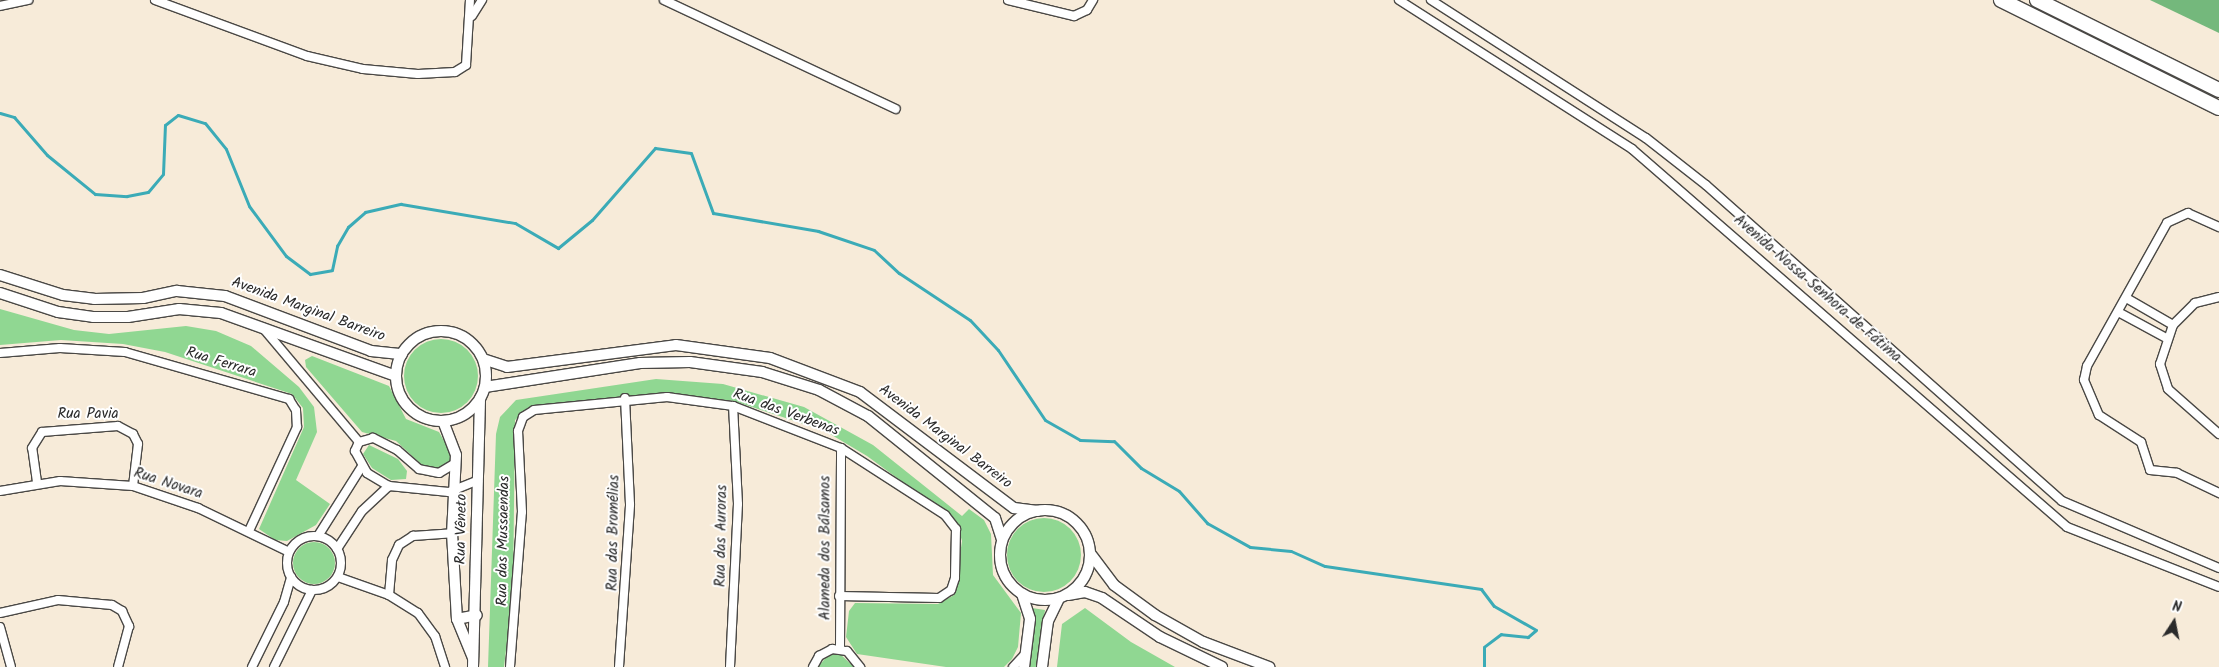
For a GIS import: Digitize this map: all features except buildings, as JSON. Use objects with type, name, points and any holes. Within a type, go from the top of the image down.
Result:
[{"type":"highway","points":[[2001,0],[2219,108]]},
{"type":"highway","points":[[2037,0],[2219,90]]},
{"type":"highway","points":[[2177,69],[2219,85]]},
{"type":"highway","points":[[2168,83],[2219,114]]},
{"type":"street","points":[[0,6],[28,0]]},
{"type":"street","points":[[155,0],[307,56],[400,73],[455,72],[463,68],[470,55],[472,16],[470,0]]},
{"type":"street","points":[[472,16],[482,0]]},
{"type":"street","points":[[664,0],[896,109]]},
{"type":"street","points":[[1008,0],[1074,16],[1087,10],[1093,0]]},
{"type":"street","name":"Avenida Nossa Senhora de Fátima","points":[[1399,0],[1632,149],[1764,261],[2066,527],[2219,587]]},
{"type":"street","name":"Avenida Nossa Senhora de Fátima","points":[[1431,0],[1646,138],[1946,398],[2028,476],[2062,501],[2219,568]]},
{"type":"street","points":[[2219,227],[2198,215],[2176,216],[2167,223],[2128,299],[2087,366],[2087,394],[2099,415],[2141,442],[2150,470],[2177,473],[2219,493]]},
{"type":"street","points":[[1764,261],[1775,248]]},
{"type":"street","name":"Avenida Marginal Barreiro","points":[[0,275],[64,295],[94,299],[143,298],[177,290],[225,296],[371,350],[402,354]]},
{"type":"street","name":"Avenida Marginal Barreiro","points":[[0,293],[75,315],[128,317],[193,309],[262,326],[320,352],[396,376]]},
{"type":"street","points":[[2219,297],[2195,303],[2173,325],[2166,338],[2160,364],[2168,389],[2219,434]]},
{"type":"street","points":[[2128,299],[2173,325]]},
{"type":"street","points":[[2120,313],[2166,338]]},
{"type":"street","points":[[262,326],[359,442]]},
{"type":"street","points":[[444,331],[468,340],[483,359],[485,386],[480,399],[464,414],[443,421],[429,419],[410,408],[398,390],[396,376],[402,354],[420,336],[444,331]]},
{"type":"street","name":"Avenida Marginal Barreiro","points":[[483,359],[507,367],[676,345],[770,358],[860,392],[1014,508],[1038,511]]},
{"type":"street","name":"Rua Ferrara","points":[[0,353],[60,348],[125,352],[165,360],[289,399],[296,410],[297,427],[249,531]]},
{"type":"street","name":"Avenida Marginal Barreiro","points":[[485,386],[640,363],[690,362],[762,372],[819,390],[868,416],[995,518],[1002,540]]},
{"type":"street","name":"Rua das Verbenas","points":[[523,417],[534,410],[625,398],[667,397],[733,406],[841,448],[945,515],[956,529],[955,578],[951,590],[939,598],[839,596]]},
{"type":"street","name":"Rua das Bromélias","points":[[619,667],[630,504],[625,398]]},
{"type":"street","name":"Rua Vêneto","points":[[473,663],[477,615],[480,399]]},
{"type":"street","name":"Rua das Auroras","points":[[730,667],[738,504],[733,406]]},
{"type":"street","name":"Rua das Mussaendas","points":[[510,667],[521,522],[518,431],[523,417]]},
{"type":"street","name":"Rua Vêneto","points":[[443,421],[456,447],[452,490],[452,533],[457,619],[473,663]]},
{"type":"street","name":"Rua Pavia","points":[[37,482],[32,448],[42,432],[118,426],[132,434],[138,444],[133,486]]},
{"type":"street","points":[[454,464],[444,472],[424,471],[383,442],[368,438],[359,442],[356,451],[362,466],[389,486],[452,490],[478,480]]},
{"type":"street","name":"Alameda dos Bálsamos","points":[[840,649],[841,448]]},
{"type":"street","points":[[318,536],[362,466]]},
{"type":"street","name":"Rua Novara","points":[[0,491],[37,482],[133,486],[180,500],[249,531],[289,552]]},
{"type":"street","points":[[337,549],[362,511],[389,486]]},
{"type":"street","points":[[1024,667],[1030,619],[1022,594],[1002,571],[1002,540],[1016,520],[1038,511],[1060,513],[1079,525],[1097,568],[1114,585],[1155,615],[1203,642],[1269,667]]},
{"type":"street","points":[[389,595],[392,560],[399,544],[413,536],[452,533]]},
{"type":"street","points":[[252,667],[284,602],[291,577],[289,552],[301,539],[318,536],[337,549],[341,563],[338,577],[327,587],[312,590],[291,577]]},
{"type":"street","points":[[1042,667],[1048,621],[1062,596],[1084,578],[1090,552]]},
{"type":"street","points":[[2190,576],[2196,559]]},
{"type":"street","points":[[338,577],[389,595],[423,619],[445,667]]},
{"type":"street","points":[[274,667],[312,590]]},
{"type":"street","points":[[1022,594],[1062,596],[1085,592],[1102,598],[1160,637],[1222,667]]},
{"type":"street","points":[[0,613],[58,600],[112,605],[122,612],[129,626],[118,667]]},
{"type":"street","points":[[457,619],[477,615]]},
{"type":"street","points":[[0,628],[11,667]]},
{"type":"street","points":[[813,667],[825,651],[840,649],[852,654],[862,667]]},
{"type":"street","points":[[1014,667],[1026,653]]},
{"type":"green space","points":[[2150,0],[2219,0],[2219,33]]},
{"type":"green space","points":[[0,309],[74,330],[109,334],[186,326],[216,331],[251,346],[299,387],[314,407],[317,432],[296,480],[330,504],[316,525],[287,541],[275,540],[259,529],[304,427],[303,408],[292,394],[165,352],[123,344],[61,340],[0,345]]},
{"type":"green space","points":[[448,339],[468,349],[476,362],[478,376],[476,390],[468,403],[455,411],[434,413],[414,403],[406,390],[404,369],[414,349],[427,341]]},
{"type":"green space","points":[[312,356],[389,386],[406,419],[439,432],[451,453],[450,464],[442,471],[423,466],[396,441],[362,432],[306,367],[305,360]]},
{"type":"green space","points":[[656,379],[723,384],[804,407],[873,445],[962,516],[969,509],[984,520],[991,534],[993,575],[1021,613],[1018,647],[1012,659],[1004,667],[946,667],[857,654],[846,637],[849,611],[855,603],[938,604],[954,595],[962,541],[956,521],[867,456],[825,431],[734,401],[660,393],[532,407],[515,420],[513,591],[504,667],[488,667],[496,434],[500,417],[516,400]]},
{"type":"green space","points":[[369,445],[398,459],[407,471],[406,479],[391,480],[372,468],[363,454]]},
{"type":"green space","points":[[1051,518],[1071,528],[1079,541],[1081,555],[1079,569],[1071,582],[1058,590],[1037,592],[1017,582],[1009,569],[1007,548],[1017,528],[1030,520]]},
{"type":"green space","points":[[318,542],[326,545],[332,551],[335,563],[332,575],[326,581],[310,584],[302,581],[296,575],[293,559],[296,551],[302,545]]},
{"type":"green space","points":[[1032,608],[1045,610],[1037,667],[1028,667]]},
{"type":"green space","points":[[1085,608],[1131,642],[1175,667],[1057,667],[1062,624]]},
{"type":"green space","points":[[839,653],[854,667],[818,667],[828,655]]},
{"type":"waterway","points":[[0,113],[14,117],[47,155],[95,194],[127,196],[148,192],[163,174],[165,125],[178,115],[205,123],[226,149],[249,206],[286,256],[310,274],[332,270],[337,246],[348,227],[365,212],[401,204],[515,223],[558,248],[592,220],[655,148],[691,153],[713,213],[818,231],[874,250],[899,273],[970,320],[998,350],[1045,420],[1080,440],[1114,441],[1141,468],[1179,491],[1207,523],[1250,547],[1291,551],[1325,566],[1481,589],[1494,606],[1536,630],[1528,637],[1501,634],[1484,647],[1484,667]]}]
